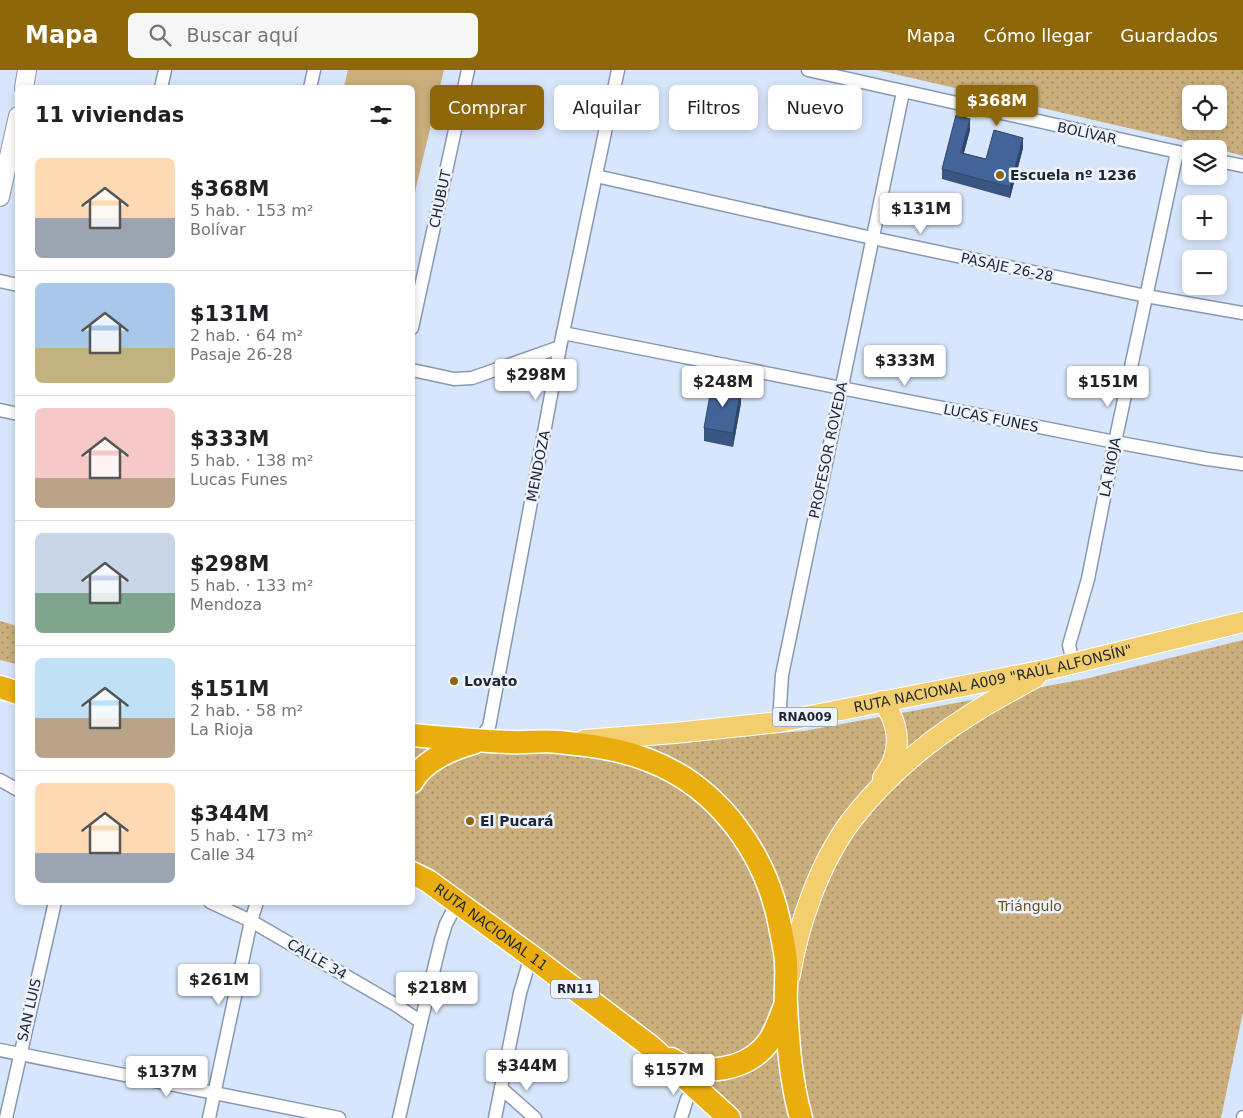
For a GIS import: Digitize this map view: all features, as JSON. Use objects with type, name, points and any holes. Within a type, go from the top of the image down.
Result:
[{"type":"highway","points":[[0,686],[15,688]]},
{"type":"highway","points":[[0,686],[15,692]]},
{"type":"highway","name":"RUTA NACIONAL A009 \"RAÚL ALFONSÍN\"","points":[[415,735],[478,741],[557,742]]},
{"type":"highway","name":"RNA009","points":[[415,779],[436,758],[478,741]]},
{"type":"highway","name":"RNA009","points":[[557,742],[624,753],[649,760],[694,784],[724,812],[750,845],[772,897],[781,928],[786,965],[785,1004],[792,1069],[800,1118]]},
{"type":"highway","name":"RUTA NACIONAL 11","points":[[420,877],[531,956],[650,1046],[729,1118]]},
{"type":"highway","name":"RNA009","points":[[650,1046],[687,1067],[702,1070],[720,1070],[738,1065],[754,1056],[769,1041],[785,1004]]},
{"type":"main road","name":"RUTA NACIONAL A009 \"RAÚL ALFONSÍN\"","points":[[557,742],[779,722],[1050,669],[1243,622]]},
{"type":"main road","name":"RNA009","points":[[785,1004],[798,938],[812,894],[839,840],[851,822],[868,801],[901,768],[934,740],[973,713],[1050,669]]},
{"type":"main road","points":[[868,801],[893,761],[897,736],[894,721],[882,701]]},
{"type":"street","points":[[24,85],[27,70]]},
{"type":"street","points":[[162,85],[165,70]]},
{"type":"street","points":[[311,85],[314,70]]},
{"type":"street","name":"CHUBUT","points":[[415,314],[468,70]]},
{"type":"street","name":"MENDOZA","points":[[478,741],[489,727],[560,347],[618,70]]},
{"type":"street","name":"BOLÍVAR","points":[[808,70],[1182,153]]},
{"type":"street","name":"PROFESOR ROVEDA","points":[[779,722],[782,676],[903,92]]},
{"type":"street","points":[[0,197],[5,152],[15,124]]},
{"type":"street","name":"LA RIOJA","points":[[1073,663],[1069,645],[1088,578],[1177,152]]},
{"type":"street","points":[[1227,163],[1243,166]]},
{"type":"street","name":"PASAJE 26-28","points":[[596,176],[872,238],[1146,296],[1243,313]]},
{"type":"street","points":[[0,281],[15,284]]},
{"type":"street","name":"LUCAS FUNES","points":[[563,333],[1115,442],[1243,464]]},
{"type":"street","points":[[415,371],[454,379],[472,378],[560,347]]},
{"type":"street","points":[[0,410],[15,413]]},
{"type":"street","points":[[0,780],[15,788]]},
{"type":"street","points":[[399,1118],[420,1022],[446,924],[457,903]]},
{"type":"street","name":"SAN LUIS","points":[[6,1118],[54,905]]},
{"type":"street","name":"CALLE 34","points":[[216,905],[251,921],[396,1005],[420,1022]]},
{"type":"street","points":[[209,1118],[251,921],[257,905]]},
{"type":"street","points":[[494,1118],[520,993],[531,956]]},
{"type":"street","points":[[0,1050],[339,1118]]},
{"type":"street","points":[[501,1088],[535,1118]]},
{"type":"street","points":[[681,1118],[687,1099],[696,1088]]},
{"type":"green space","points":[[348,70],[444,70],[440,85],[430,85],[430,129],[415,192],[415,85],[344,85]]},
{"type":"green space","points":[[877,70],[1243,70],[1243,156],[1227,151],[1227,140],[1182,140]]},
{"type":"green space","points":[[0,621],[15,625],[15,664],[0,660]]},
{"type":"green space","name":"Triángulo","points":[[1243,640],[1243,1012],[1221,1118],[729,1118],[415,875],[415,742],[549,750],[804,731],[1085,679]]},
{"type":"building","points":[[956,115],[970,119],[961,153],[986,159],[994,130],[1023,138],[1010,187],[942,169]]},
{"type":"building","points":[[712,384],[741,389],[733,433],[704,428]]},
{"type":"place","name":"Escuela nº 1236","points":[[1000,175]]},
{"type":"place","name":"Lovato","points":[[454,681]]},
{"type":"place","name":"El Pucará","points":[[470,821]]}]
